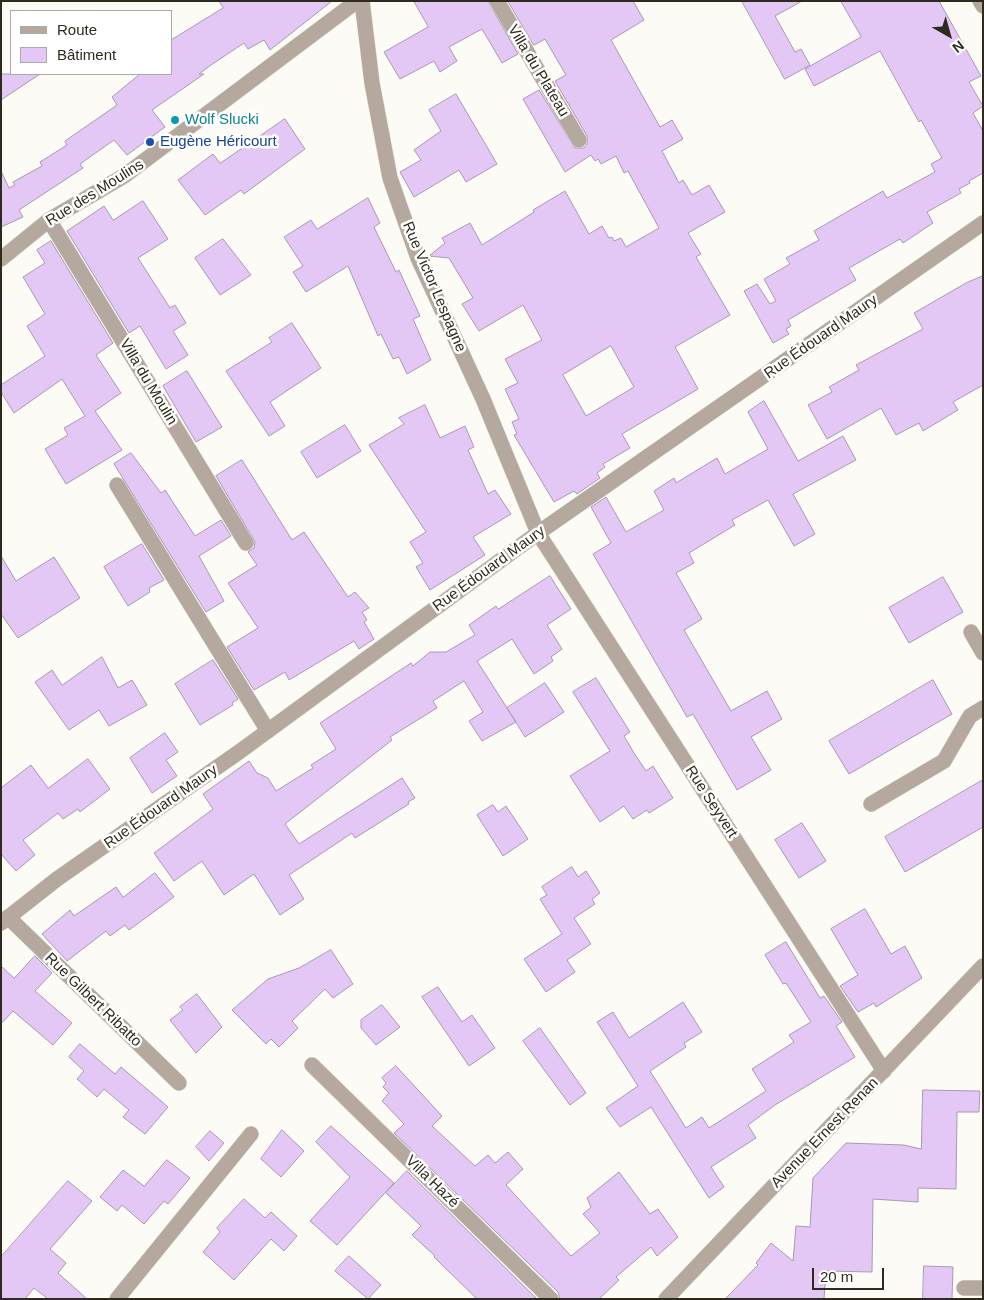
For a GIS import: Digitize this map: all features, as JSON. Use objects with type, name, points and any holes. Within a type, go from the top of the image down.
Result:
[{"type":"street","name":"Rue des Moulins","points":[[1,259],[49,220],[124,176],[357,1]]},
{"type":"street","name":"Rue Victor Lespagne","points":[[362,1],[372,83],[390,178],[418,258],[483,399],[538,533]]},
{"type":"street","name":"Villa du Plateau","points":[[497,1],[579,140]]},
{"type":"street","points":[[980,1],[983,6]]},
{"type":"street","name":"Villa du Moulin","points":[[49,220],[246,543]]},
{"type":"street","name":"Rue Édouard Maury","points":[[4,920],[57,878],[268,732],[538,533],[983,223]]},
{"type":"street","points":[[118,485],[268,732]]},
{"type":"street","name":"Rue Seyvert","points":[[538,533],[884,1070]]},
{"type":"street","points":[[971,632],[983,653]]},
{"type":"street","points":[[871,804],[944,761],[970,716],[983,708]]},
{"type":"street","name":"Rue Gilbert Ribatto","points":[[4,920],[179,1083]]},
{"type":"street","name":"Avenue Ernest Renan","points":[[666,1299],[983,966]]},
{"type":"street","name":"Villa Hazé","points":[[312,1065],[552,1299]]},
{"type":"street","points":[[117,1299],[251,1134]]},
{"type":"street","points":[[964,1288],[983,1288]]},
{"type":"building","points":[[219,1],[332,1],[270,50],[264,40],[248,49],[244,43],[211,65],[199,74],[204,74],[152,110],[165,127],[127,155],[114,140],[80,164],[83,168],[19,210],[23,217],[1,227],[1,171],[9,188],[15,185],[13,182],[42,166],[40,162],[67,145],[65,141],[117,105],[112,97],[139,75],[172,75],[172,39],[223,8]]},
{"type":"building","points":[[414,1],[488,1],[518,54],[502,63],[482,29],[449,47],[457,61],[440,72],[434,61],[400,79],[384,52],[428,27]]},
{"type":"building","points":[[508,1],[633,1],[644,20],[611,40],[660,127],[672,120],[683,139],[662,151],[679,183],[683,180],[692,195],[709,185],[725,212],[688,233],[701,254],[696,257],[730,315],[675,347],[698,389],[622,434],[630,448],[603,464],[605,467],[597,473],[600,478],[577,494],[574,491],[554,502],[514,435],[517,434],[512,422],[519,419],[505,389],[518,383],[505,359],[542,340],[523,305],[479,331],[462,304],[473,298],[449,258],[429,256],[445,243],[442,238],[470,223],[482,245],[534,212],[533,210],[565,191],[589,234],[602,226],[609,238],[612,237],[614,241],[621,238],[626,247],[659,228],[628,171],[624,173],[616,156],[601,164],[598,159],[595,161],[591,155],[565,172],[523,99],[539,90],[575,148],[584,148],[587,144],[587,136],[555,81],[566,75],[545,39],[534,45]],"holes":[[[611,346],[634,387],[586,416],[563,375]]]},
{"type":"building","points":[[742,1],[802,1],[775,16],[795,52],[801,49],[810,65],[785,79]]},
{"type":"building","points":[[841,1],[939,1],[981,76],[969,82],[983,106],[973,113],[983,131],[983,173],[959,189],[961,193],[927,212],[933,223],[903,243],[900,239],[849,268],[856,280],[788,320],[791,326],[786,329],[789,334],[773,343],[744,291],[757,284],[770,304],[776,301],[764,279],[790,264],[786,258],[819,240],[814,231],[883,191],[887,198],[935,172],[931,164],[942,158],[921,120],[919,122],[880,51],[814,86],[805,69],[861,37]]},
{"type":"building","points":[[1,74],[38,75],[1,100]]},
{"type":"building","points":[[456,94],[497,164],[466,182],[459,170],[414,197],[400,172],[421,160],[414,150],[441,131],[429,110]]},
{"type":"building","points":[[285,119],[305,149],[244,194],[241,190],[205,215],[178,180],[213,154],[220,163]]},
{"type":"building","points":[[368,198],[380,223],[374,227],[396,272],[399,270],[420,316],[413,319],[431,360],[407,374],[399,357],[393,359],[381,334],[378,336],[348,266],[306,292],[293,272],[303,266],[284,237],[311,220],[317,229]]},
{"type":"building","points":[[143,201],[168,239],[138,258],[170,308],[175,305],[186,323],[173,331],[188,355],[166,369],[140,326],[129,333],[67,231],[104,206],[113,220]]},
{"type":"building","points":[[223,239],[251,275],[220,295],[195,258]]},
{"type":"building","points":[[51,241],[113,343],[96,355],[121,393],[95,411],[122,450],[66,484],[45,449],[68,435],[64,428],[85,416],[62,379],[14,413],[1,392],[1,385],[45,356],[27,326],[45,314],[23,277],[45,263],[37,250]]},
{"type":"building","points":[[983,276],[983,385],[953,402],[958,410],[923,431],[919,423],[896,435],[881,408],[827,439],[808,405],[832,392],[829,387],[859,370],[856,365],[923,329],[914,313],[966,283]]},
{"type":"building","points":[[292,323],[321,368],[270,402],[285,426],[269,436],[226,371],[272,342],[269,338]]},
{"type":"building","points":[[187,371],[222,427],[196,442],[163,386]]},
{"type":"building","points":[[764,401],[798,461],[843,436],[856,460],[793,494],[815,534],[794,546],[768,500],[732,520],[735,525],[689,553],[694,563],[676,573],[702,619],[684,630],[731,711],[767,691],[782,719],[751,737],[771,770],[737,790],[693,714],[687,717],[593,554],[611,543],[591,507],[606,497],[626,532],[664,510],[654,491],[674,478],[676,483],[717,458],[725,474],[768,449],[748,412]]},
{"type":"building","points":[[425,405],[440,438],[465,426],[474,447],[468,450],[488,494],[495,490],[511,514],[473,537],[485,555],[430,590],[416,567],[423,563],[410,542],[426,532],[369,445],[404,424],[399,418]]},
{"type":"building","points":[[345,425],[361,451],[317,478],[301,452]]},
{"type":"building","points":[[131,453],[161,493],[165,490],[195,536],[221,520],[231,536],[199,556],[224,601],[206,612],[114,464]]},
{"type":"building","points":[[242,460],[292,540],[304,532],[348,597],[355,592],[369,608],[362,612],[367,620],[364,622],[374,639],[359,649],[354,641],[289,680],[285,672],[254,690],[227,647],[258,628],[228,583],[257,565],[248,552],[254,548],[255,542],[216,476]]},
{"type":"building","points":[[142,544],[164,580],[149,588],[150,592],[128,606],[104,567]]},
{"type":"building","points":[[1,556],[16,581],[54,557],[80,598],[18,638],[1,614]]},
{"type":"building","points":[[550,576],[571,609],[547,625],[562,649],[551,657],[553,661],[534,674],[512,639],[477,661],[516,722],[482,741],[469,721],[483,712],[464,681],[433,701],[437,708],[390,737],[392,740],[285,824],[299,844],[402,778],[415,798],[408,802],[409,804],[355,838],[352,833],[289,875],[304,899],[280,915],[254,874],[224,895],[202,861],[174,881],[154,853],[213,809],[203,794],[249,761],[257,773],[268,778],[276,791],[313,768],[311,765],[336,749],[320,723],[411,663],[413,666],[430,652],[446,652],[475,635],[469,625],[496,606],[498,609]]},
{"type":"building","points":[[943,577],[963,612],[909,643],[889,608]]},
{"type":"building","points":[[102,657],[118,688],[132,680],[147,705],[109,726],[99,710],[69,730],[35,682],[52,670],[62,685]]},
{"type":"building","points":[[213,660],[238,699],[232,703],[233,705],[200,725],[175,684]]},
{"type":"building","points":[[596,678],[630,732],[624,736],[634,753],[646,771],[653,766],[673,798],[649,813],[647,810],[633,819],[624,806],[600,822],[570,776],[610,751],[573,692]]},
{"type":"building","points":[[933,680],[952,714],[849,774],[829,741]]},
{"type":"building","points":[[545,683],[564,712],[525,737],[507,708]]},
{"type":"building","points":[[165,733],[178,752],[166,760],[177,776],[152,793],[130,758]]},
{"type":"building","points":[[88,759],[110,789],[80,812],[78,809],[63,819],[58,813],[23,840],[35,855],[16,871],[1,854],[1,788],[31,765],[48,788]]},
{"type":"building","points":[[983,780],[983,827],[905,872],[885,837]]},
{"type":"building","points":[[493,805],[498,812],[506,806],[528,839],[503,856],[477,815]]},
{"type":"building","points":[[802,823],[826,861],[799,878],[775,840]]},
{"type":"building","points":[[572,867],[578,877],[586,871],[600,893],[592,899],[595,904],[574,918],[591,944],[567,960],[575,972],[546,992],[524,959],[562,934],[540,899],[547,895],[542,887]]},
{"type":"building","points":[[155,873],[174,897],[129,930],[125,925],[110,936],[106,931],[67,961],[42,934],[70,910],[74,916],[116,887],[123,897]]},
{"type":"building","points":[[865,909],[891,954],[905,946],[922,978],[876,1007],[874,1003],[858,1012],[840,986],[858,975],[831,929]]},
{"type":"building","points":[[786,942],[820,998],[824,996],[842,1022],[836,1026],[855,1057],[775,1105],[748,1125],[756,1138],[711,1167],[724,1187],[709,1198],[651,1107],[620,1127],[606,1108],[638,1086],[597,1022],[613,1012],[629,1038],[683,1002],[702,1032],[684,1043],[686,1047],[650,1071],[686,1128],[702,1117],[709,1128],[766,1091],[752,1069],[794,1042],[789,1035],[811,1022],[786,983],[783,984],[765,955]]},
{"type":"building","points":[[331,950],[353,984],[333,998],[325,989],[292,1021],[298,1028],[279,1047],[271,1039],[266,1044],[232,1010],[268,979],[299,968]]},
{"type":"building","points":[[35,956],[52,973],[35,991],[72,1023],[53,1045],[13,1011],[1,1024],[1,966],[14,978]]},
{"type":"building","points":[[438,987],[462,1022],[472,1015],[495,1048],[469,1066],[422,997]]},
{"type":"building","points":[[197,994],[222,1027],[196,1053],[170,1020],[183,1010],[180,1007]]},
{"type":"building","points":[[382,1005],[400,1027],[376,1045],[361,1028],[361,1020]]},
{"type":"building","points":[[540,1028],[586,1093],[570,1105],[523,1041]]},
{"type":"building","points":[[80,1044],[115,1074],[121,1067],[168,1107],[145,1134],[123,1117],[129,1110],[104,1089],[97,1097],[77,1079],[84,1071],[69,1057]]},
{"type":"building","points":[[396,1066],[442,1116],[432,1126],[475,1166],[488,1155],[495,1163],[508,1152],[523,1169],[506,1185],[571,1256],[600,1233],[583,1214],[591,1207],[587,1198],[619,1172],[650,1214],[658,1209],[678,1237],[657,1256],[651,1247],[616,1277],[619,1280],[599,1299],[560,1299],[558,1292],[394,1133],[404,1124],[382,1101],[389,1093],[383,1087],[386,1083],[382,1078]]},
{"type":"building","points":[[923,1090],[980,1091],[979,1112],[957,1112],[956,1189],[918,1188],[918,1202],[873,1199],[872,1272],[826,1271],[824,1299],[725,1299],[758,1265],[756,1263],[771,1243],[793,1261],[796,1226],[810,1227],[813,1178],[846,1143],[904,1145],[921,1149]]},
{"type":"building","points":[[331,1126],[394,1183],[337,1245],[310,1221],[350,1177],[316,1142]]},
{"type":"building","points":[[282,1130],[304,1151],[281,1177],[261,1159]]},
{"type":"building","points":[[210,1131],[224,1143],[209,1161],[196,1147]]},
{"type":"building","points":[[167,1160],[190,1178],[168,1204],[164,1201],[144,1224],[122,1205],[117,1211],[100,1197],[123,1170],[144,1186]]},
{"type":"building","points":[[407,1171],[537,1299],[477,1299],[434,1257],[412,1235],[421,1226],[386,1193]]},
{"type":"building","points":[[68,1181],[92,1201],[50,1249],[66,1263],[58,1273],[87,1299],[48,1299],[34,1288],[25,1299],[1,1299],[1,1257]]},
{"type":"building","points":[[244,1199],[265,1218],[271,1212],[297,1236],[284,1251],[271,1239],[234,1280],[203,1252],[220,1232],[217,1228]]},
{"type":"building","points":[[349,1256],[381,1285],[368,1299],[335,1271]]},
{"type":"building","points":[[924,1266],[953,1267],[952,1299],[923,1299]]},
{"type":"place","name":"Wolf Slucki","points":[[175,120]]},
{"type":"place","name":"Eugène Héricourt","points":[[150,142]]}]
